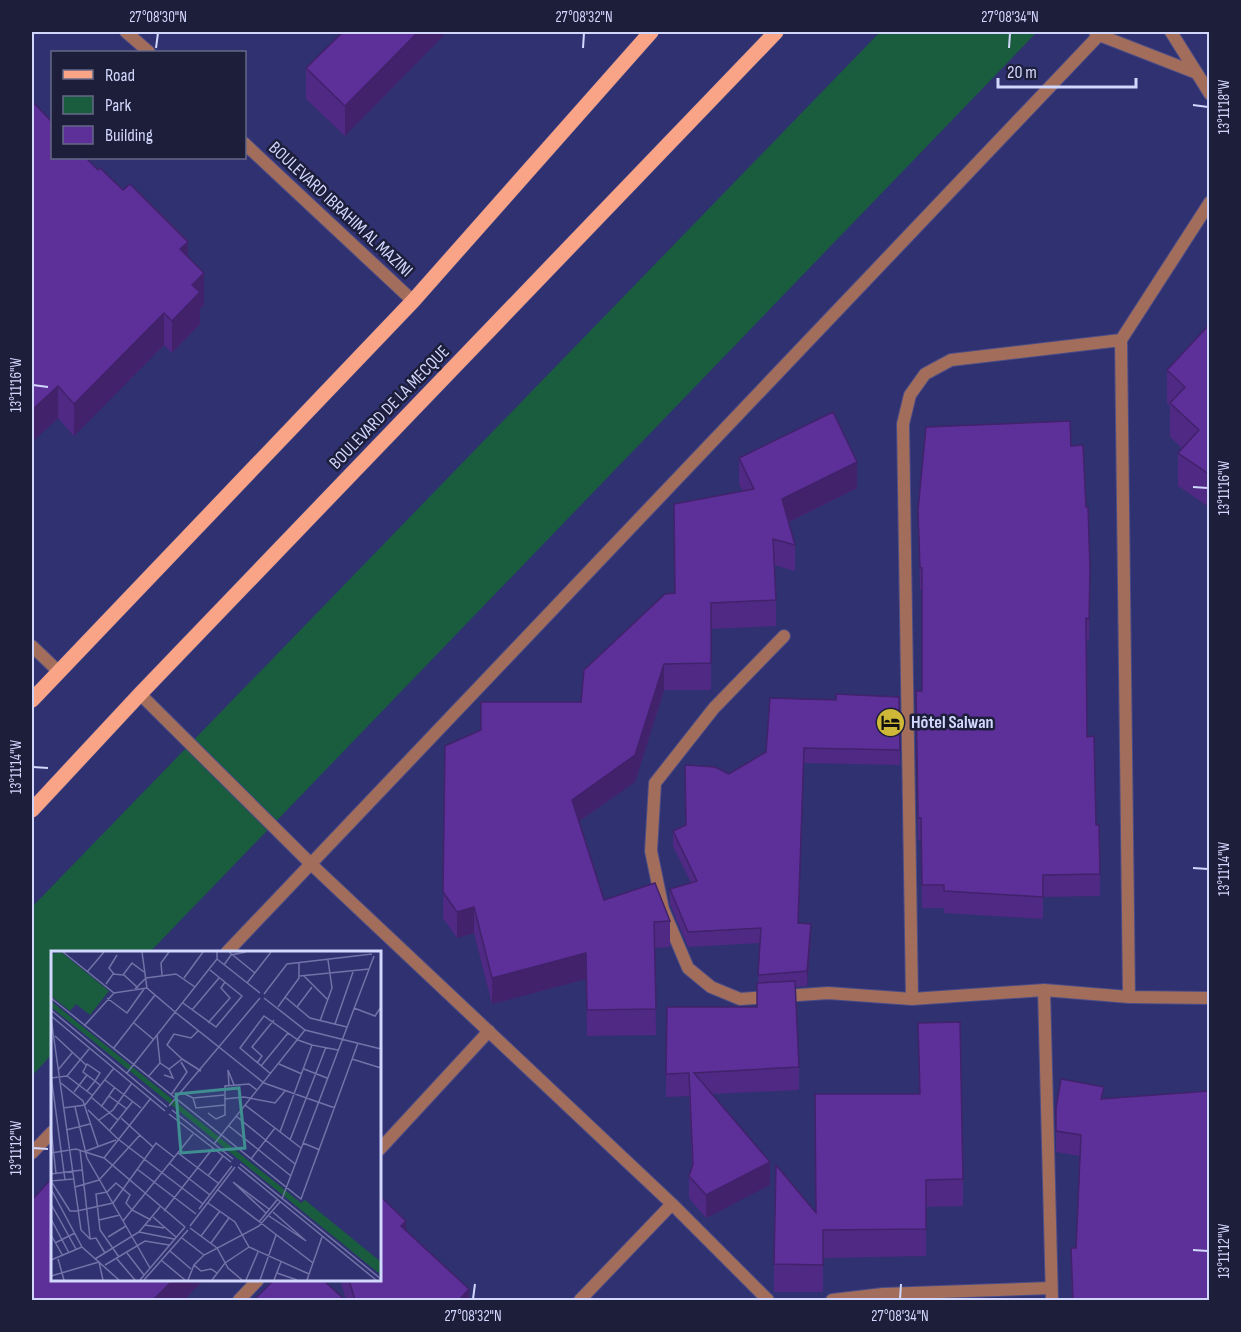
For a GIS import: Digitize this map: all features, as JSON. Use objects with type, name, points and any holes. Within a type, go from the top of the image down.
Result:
[{"type":"main road","points":[[32,700],[413,301],[651,32]]},
{"type":"main road","name":"BOULEVARD DE LA MECQUE","points":[[32,810],[140,694],[776,32]]},
{"type":"street","points":[[126,32],[147,51]]},
{"type":"street","points":[[1171,32],[1209,94]]},
{"type":"street","points":[[228,951],[312,865],[1098,33],[1194,72]]},
{"type":"street","name":"BOULEVARD IBRAHIM AL MAZINI","points":[[246,145],[413,301]]},
{"type":"street","points":[[1130,997],[1121,340],[1209,201]]},
{"type":"street","points":[[912,999],[903,424],[910,395],[925,374],[951,360],[1121,340]]},
{"type":"street","points":[[784,636],[714,708],[655,783],[651,851],[663,909],[688,968],[711,987],[740,999],[828,993],[912,999],[1044,990],[1130,997],[1209,998]]},
{"type":"street","points":[[32,646],[59,672]]},
{"type":"street","points":[[140,694],[312,865],[672,1204],[768,1300]]},
{"type":"street","points":[[832,1300],[883,1294],[1051,1294],[1044,990]]},
{"type":"street","points":[[381,1148],[489,1031]]},
{"type":"street","points":[[32,1154],[51,1133]]},
{"type":"street","points":[[580,1300],[672,1204]]},
{"type":"street","points":[[239,1300],[257,1281]]},
{"type":"green space","points":[[880,32],[1037,32],[151,951],[51,951],[51,1055],[32,1076],[32,907]]},
{"type":"building","points":[[343,32],[418,32],[345,106],[306,68]]},
{"type":"building","points":[[32,101],[51,121],[51,159],[87,159],[123,190],[130,184],[188,242],[180,249],[204,273],[192,285],[200,292],[172,321],[164,313],[74,404],[58,386],[32,410]]},
{"type":"building","points":[[1209,325],[1209,474],[1178,453],[1199,430],[1170,403],[1185,387],[1167,370]]},
{"type":"building","points":[[833,412],[857,462],[782,499],[795,545],[773,539],[776,600],[711,603],[711,663],[664,664],[635,755],[572,800],[604,900],[655,883],[670,921],[654,922],[656,1009],[587,1010],[586,953],[492,978],[474,907],[457,912],[443,892],[445,746],[481,730],[481,702],[581,702],[584,670],[665,594],[675,593],[674,504],[754,489],[739,458]]},
{"type":"building","points":[[1070,421],[1071,446],[1083,445],[1086,507],[1088,507],[1090,569],[1089,619],[1086,618],[1087,737],[1094,736],[1096,825],[1099,825],[1100,874],[1043,875],[1043,897],[944,891],[944,885],[922,885],[921,818],[918,818],[916,691],[922,691],[922,568],[920,568],[918,510],[926,427]]},
{"type":"building","points":[[836,694],[899,697],[900,750],[804,748],[798,923],[811,924],[807,971],[758,975],[761,928],[688,932],[670,889],[697,881],[673,831],[686,825],[685,765],[715,767],[729,774],[766,752],[770,698],[836,700]]},
{"type":"building","points":[[795,981],[799,1067],[694,1073],[770,1162],[706,1195],[689,1176],[693,1164],[689,1073],[666,1074],[667,1007],[757,1007],[757,983]]},
{"type":"building","points":[[960,1022],[963,1179],[926,1180],[926,1229],[823,1230],[823,1265],[774,1264],[776,1165],[816,1213],[815,1094],[920,1094],[918,1023]]},
{"type":"building","points":[[1061,1079],[1104,1087],[1101,1099],[1209,1091],[1209,1300],[1073,1300],[1071,1248],[1076,1248],[1081,1135],[1056,1131],[1056,1108]]},
{"type":"building","points":[[51,1179],[51,1281],[172,1281],[153,1300],[32,1300],[32,1200]]},
{"type":"building","points":[[381,1197],[406,1221],[401,1226],[469,1289],[459,1300],[355,1300],[349,1281],[381,1281]]},
{"type":"building","points":[[273,1281],[324,1281],[345,1300],[254,1300]]},
{"type":"place","name":"Hôtel Salwan","points":[[890,722]]}]
